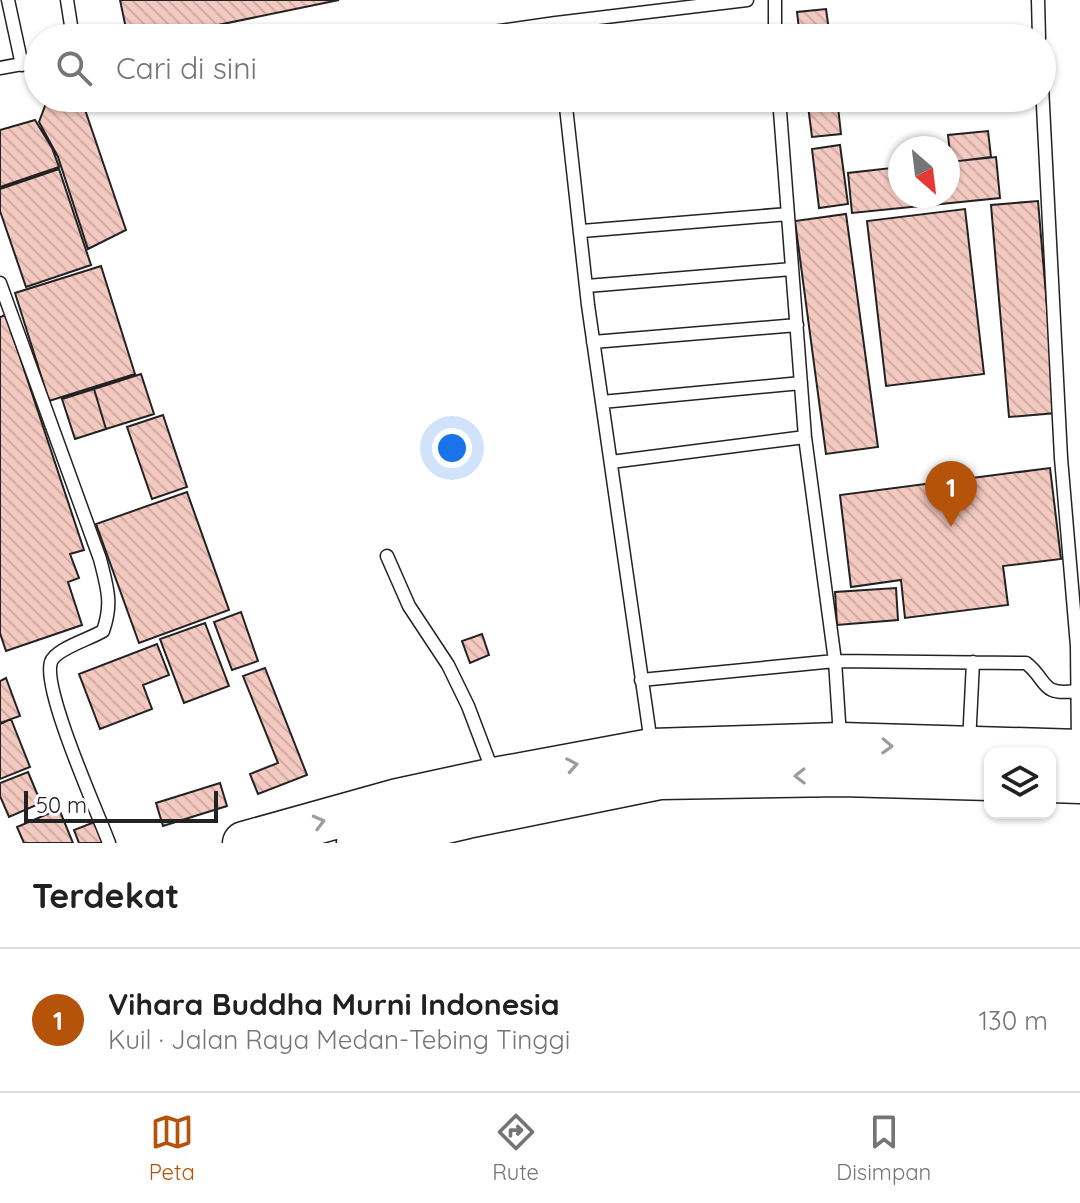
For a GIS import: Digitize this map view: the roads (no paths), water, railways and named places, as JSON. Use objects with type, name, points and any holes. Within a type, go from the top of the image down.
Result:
[{"type":"highway","points":[[244,843],[398,800],[652,750],[841,744],[980,764]]},
{"type":"highway","points":[[358,843],[468,824],[660,778],[841,775],[980,764],[1079,761]]},
{"type":"highway","points":[[1056,777],[1079,761]]},
{"type":"lane","points":[[0,68],[22,65],[8,0]]},
{"type":"lane","points":[[67,0],[71,24]]},
{"type":"lane","points":[[549,24],[747,0]]},
{"type":"lane","points":[[775,0],[775,24]]},
{"type":"lane","points":[[1038,0],[1039,24]]},
{"type":"lane","points":[[567,112],[593,342],[652,750]]},
{"type":"lane","points":[[780,112],[805,437],[835,661],[841,744]]},
{"type":"lane","points":[[1043,112],[1061,458],[1075,566],[1075,691],[1079,761]]},
{"type":"lane","points":[[582,231],[788,214]]},
{"type":"lane","points":[[587,286],[792,269]]},
{"type":"lane","points":[[0,283],[100,559],[107,591],[110,607],[103,631],[57,653],[51,662],[50,672],[55,701],[109,843]]},
{"type":"lane","points":[[593,342],[797,325]]},
{"type":"lane","points":[[602,402],[801,383]]},
{"type":"lane","points":[[611,462],[805,437]]},
{"type":"lane","points":[[387,556],[409,606],[448,665],[468,706],[495,779]]},
{"type":"lane","points":[[641,680],[835,661],[1026,663],[1051,691],[1058,694],[1075,691]]},
{"type":"lane","points":[[973,662],[980,764]]},
{"type":"place","name":"Vihara Buddha Murni Indonesia","points":[[951,527]]}]
